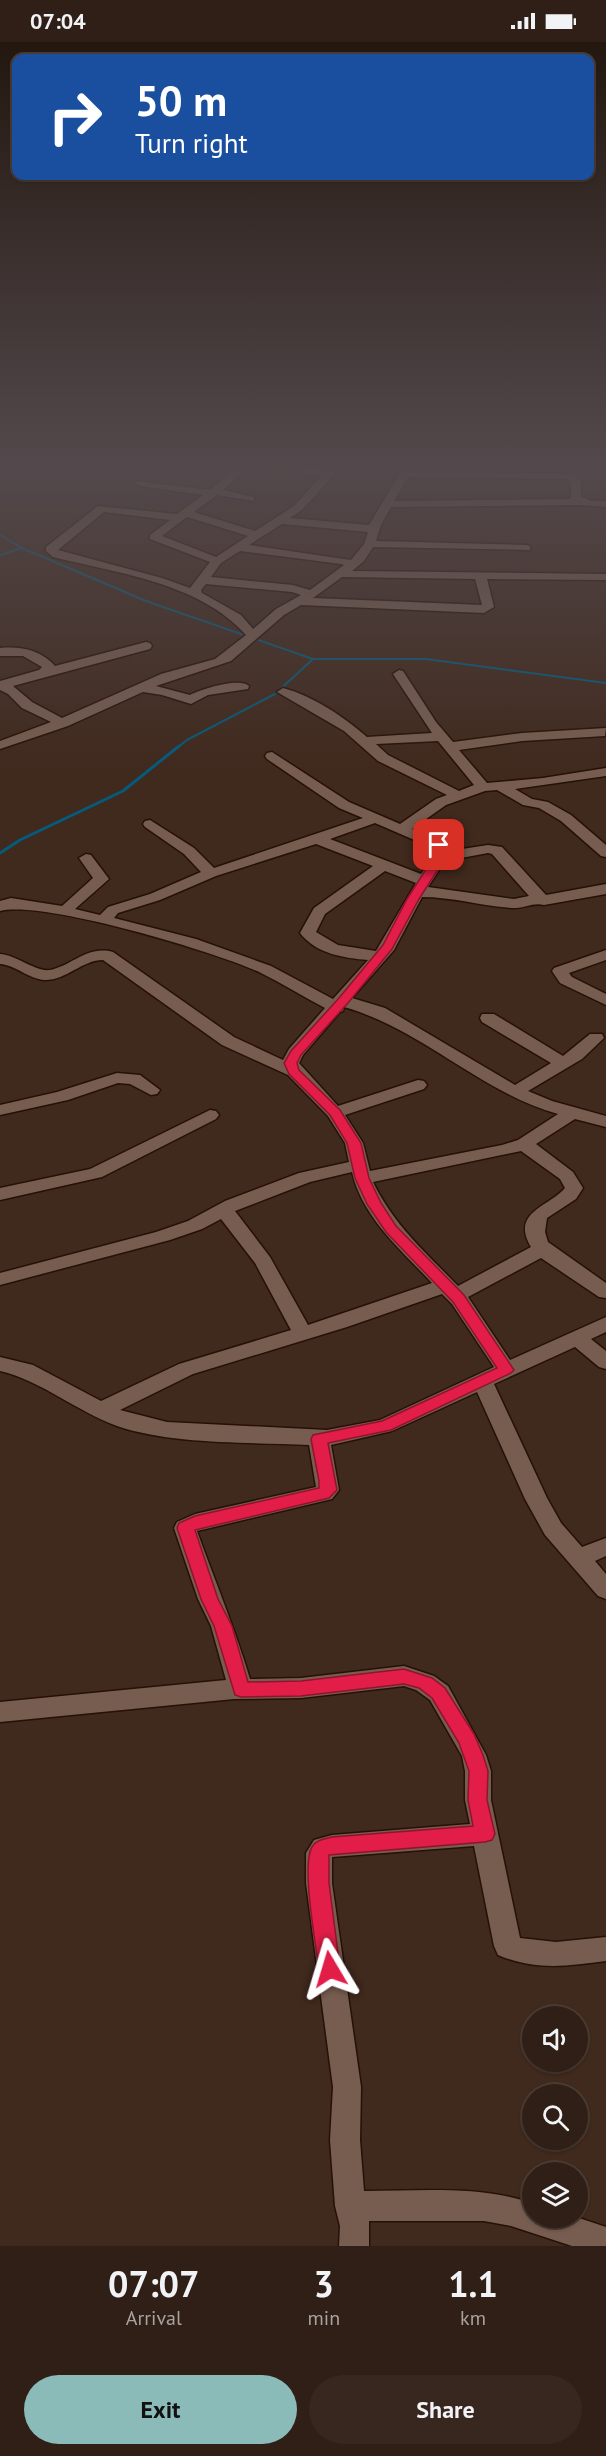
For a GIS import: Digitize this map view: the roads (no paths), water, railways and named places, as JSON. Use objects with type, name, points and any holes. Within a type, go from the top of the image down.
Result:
[{"type":"street","points":[[101,566],[158,580],[198,595],[237,618],[252,635]]},
{"type":"street","points":[[198,595],[195,590],[212,566]]},
{"type":"street","points":[[345,566],[346,570]]},
{"type":"street","points":[[0,745],[63,723],[168,676],[219,663],[280,612],[299,602],[351,566]]},
{"type":"street","points":[[346,570],[401,566]]},
{"type":"street","points":[[299,602],[488,608],[480,576],[471,566]]},
{"type":"street","points":[[480,576],[606,577]]},
{"type":"street","points":[[202,580],[293,589],[311,594]]},
{"type":"street","points":[[0,685],[146,646]]},
{"type":"street","points":[[0,652],[21,650],[40,658],[50,666],[43,673]]},
{"type":"street","points":[[399,674],[446,742],[483,787]]},
{"type":"street","points":[[0,685],[13,691],[27,705],[63,723]]},
{"type":"street","points":[[143,688],[191,700],[204,692],[243,686]]},
{"type":"street","points":[[283,692],[349,728],[382,758],[457,795]]},
{"type":"street","points":[[362,741],[446,742],[605,732]]},
{"type":"street","points":[[272,756],[344,804],[439,845],[442,850],[388,947],[295,1053],[290,1063],[294,1071],[335,1113],[354,1143],[361,1171],[374,1204],[391,1229],[450,1291],[506,1370]]},
{"type":"street","points":[[402,829],[441,802],[483,787],[543,782],[606,772]]},
{"type":"street","points":[[499,785],[528,802],[543,805],[566,818],[606,853]]},
{"type":"street","points":[[103,920],[113,910],[155,897],[211,873],[377,818]]},
{"type":"street","points":[[150,824],[189,851],[211,873]]},
{"type":"street","points":[[317,839],[384,865],[421,886],[440,892],[514,904],[539,898],[550,900],[606,888]]},
{"type":"street","points":[[440,857],[488,849],[497,850],[539,898]]},
{"type":"street","points":[[66,911],[100,879],[86,858]]},
{"type":"street","points":[[380,956],[349,954],[320,945],[308,933],[319,911],[384,865]]},
{"type":"street","points":[[0,906],[10,903],[66,911],[231,955],[340,1004],[379,1012],[515,1092],[572,1113],[606,1122]]},
{"type":"street","points":[[0,959],[9,959],[43,975],[60,972],[92,956],[107,955],[228,1041],[294,1071]]},
{"type":"street","points":[[606,955],[560,971],[566,980],[606,1000]]},
{"type":"street","points":[[488,1018],[563,1063]]},
{"type":"street","points":[[515,1092],[563,1063],[596,1038]]},
{"type":"street","points":[[0,1110],[62,1096],[117,1078],[134,1079],[151,1090]]},
{"type":"street","points":[[335,1113],[418,1085]]},
{"type":"street","points":[[0,1279],[195,1226],[258,1194],[305,1177],[476,1158],[524,1144],[572,1113]]},
{"type":"street","points":[[0,1194],[96,1173],[210,1115]]},
{"type":"street","points":[[524,1144],[567,1176],[574,1188],[569,1195],[543,1211],[538,1218],[535,1235],[542,1249],[606,1292]]},
{"type":"street","points":[[224,1210],[263,1261],[303,1333]]},
{"type":"street","points":[[101,1410],[186,1369],[450,1291],[542,1249]]},
{"type":"street","points":[[0,1364],[26,1370],[123,1420],[167,1430],[319,1439],[385,1426],[606,1324]]},
{"type":"street","points":[[576,1337],[606,1362]]},
{"type":"street","points":[[482,1381],[536,1499],[553,1529],[606,1590]]},
{"type":"street","points":[[241,1689],[223,1626],[210,1599],[185,1528],[195,1522],[324,1493],[328,1490],[328,1481],[319,1439]]},
{"type":"street","points":[[579,1559],[606,1546]]},
{"type":"street","points":[[0,1712],[241,1689],[301,1688],[382,1677],[404,1676],[425,1683],[439,1693],[474,1755],[478,1771],[478,1800],[508,1946],[525,1951],[551,1954],[606,1949]]},
{"type":"street","points":[[354,2246],[355,2226],[345,2140],[347,2087],[319,1883],[319,1853],[323,1848],[332,1846],[485,1834]]},
{"type":"street","points":[[351,2206],[484,2206],[510,2211],[606,2242]]},
{"type":"waterway","points":[[64,566],[146,601],[313,659]]},
{"type":"waterway","points":[[177,748],[187,740],[275,694],[313,659]]},
{"type":"waterway","points":[[313,659],[426,659],[606,683]]},
{"type":"waterway","points":[[0,853],[20,840],[123,791],[179,746]]}]
